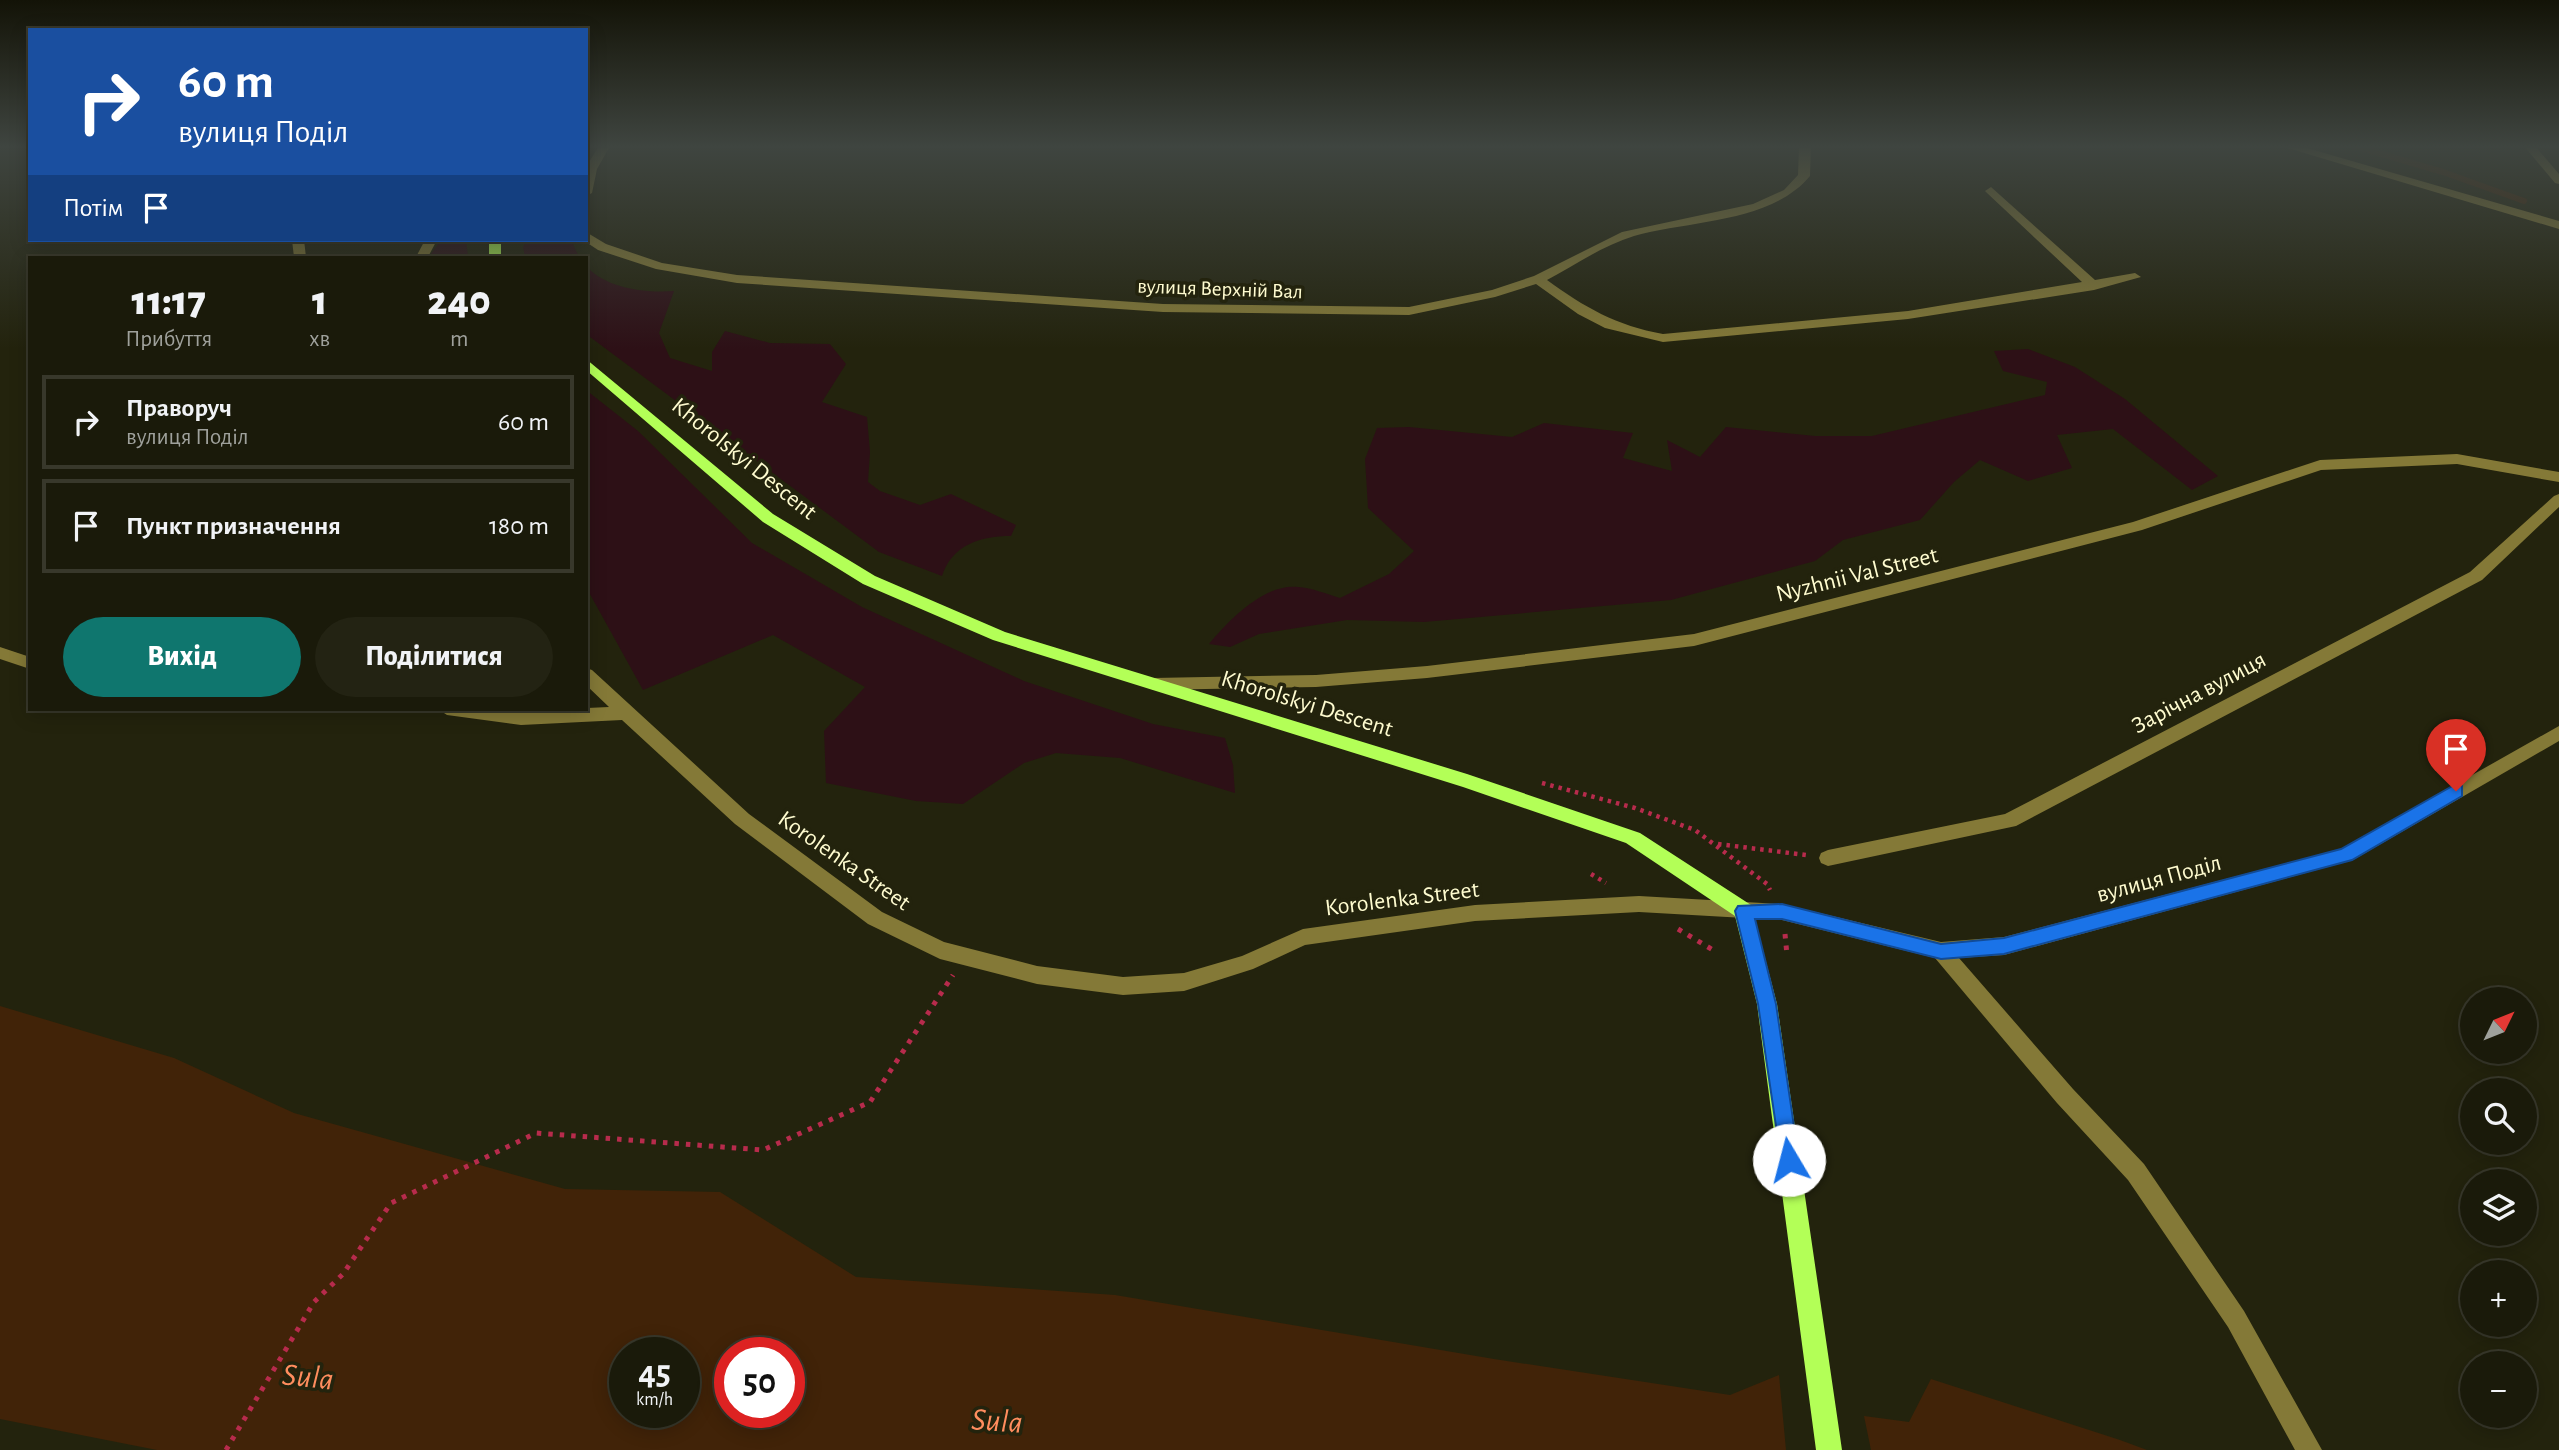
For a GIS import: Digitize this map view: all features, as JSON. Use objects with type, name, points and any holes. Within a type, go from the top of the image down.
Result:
[{"type":"main road","name":"Khorolskyi Descent","points":[[588,365],[768,518],[869,580],[999,636],[1467,781],[1633,838],[1744,911]]},
{"type":"main road","points":[[1744,911],[1767,1004],[1829,1450]]},
{"type":"street","name":"вулиця Верхній Вал","points":[[588,237],[602,247],[636,259],[737,278],[1163,308],[1409,311],[1495,293],[1538,279],[1626,235],[1659,226],[1731,214]]},
{"type":"street","points":[[2016,214],[2094,286]]},
{"type":"street","points":[[2520,214],[2559,225]]},
{"type":"street","points":[[1538,279],[1608,327],[1625,333],[1663,338],[1908,316],[2134,277]]},
{"type":"street","name":"Nyzhnii Val Street","points":[[1153,684],[1316,681],[1427,672],[1693,640],[2137,526],[2320,465],[2457,459],[2559,477]]},
{"type":"street","name":"Зарічна вулиця","points":[[1828,858],[2009,821],[2476,576],[2559,499]]},
{"type":"street","points":[[0,653],[28,662]]},
{"type":"street","name":"Korolenka Street","points":[[588,676],[742,820],[875,918],[940,950],[1037,975],[1123,986],[1184,982],[1246,963],[1303,937],[1475,913],[1639,904],[1744,911]]},
{"type":"street","points":[[463,711],[520,718],[626,713]]},
{"type":"street","name":"вулиця Поділ","points":[[1744,911],[1782,912],[1941,951],[2004,946],[2346,855],[2559,733]]},
{"type":"street","points":[[1941,951],[2065,1096],[2136,1172],[2236,1319],[2309,1450]]},
{"type":"path","points":[[1534,780],[1695,830],[1767,884]]},
{"type":"path","points":[[1717,844],[1828,858]]},
{"type":"path","points":[[226,1450],[314,1302],[343,1274],[391,1203],[536,1133],[763,1150],[870,1102],[964,956]]},
{"type":"shaded area","points":[[440,242],[466,242],[468,256],[430,256]]},
{"type":"shaded area","points":[[526,242],[572,242],[579,256],[525,256],[523,247]]},
{"type":"shaded area","points":[[588,268],[615,285],[651,291],[674,291],[659,333],[670,358],[712,371],[712,352],[725,331],[770,343],[830,344],[846,364],[822,402],[867,417],[870,452],[868,482],[880,491],[920,505],[951,494],[1016,525],[1011,536],[978,540],[960,550],[947,565],[942,576],[879,552],[588,335]]},
{"type":"shaded area","points":[[2028,349],[2075,367],[2125,399],[2218,476],[2192,490],[2113,429],[2057,435],[2072,468],[2028,481],[1980,460],[1954,482],[1920,520],[1843,540],[1815,561],[1671,600],[1424,622],[1347,620],[1259,634],[1230,647],[1209,644],[1248,605],[1272,591],[1298,587],[1340,598],[1389,574],[1414,551],[1368,508],[1365,459],[1377,428],[1409,427],[1512,437],[1544,423],[1633,433],[1623,458],[1672,471],[1667,440],[1700,457],[1726,427],[1815,436],[1872,436],[2045,395],[2047,382],[2003,371],[1994,351]]},
{"type":"shaded area","points":[[588,392],[638,431],[752,543],[862,607],[1024,681],[1153,724],[1225,738],[1233,765],[1235,793],[1120,758],[1056,753],[1024,763],[963,804],[916,801],[826,783],[824,731],[865,687],[773,635],[643,690],[588,591]]},
{"type":"water","name":"Sula","points":[[0,1006],[174,1058],[294,1113],[565,1189],[720,1192],[856,1277],[1115,1295],[1494,1359],[1730,1395],[1779,1375],[1786,1450],[157,1450],[0,1419]]},
{"type":"water","points":[[1931,1379],[2147,1450],[1871,1450],[1864,1416],[1909,1422]]},
{"type":"route","points":[[1789,1160],[1767,1004],[1744,911],[1782,912],[1941,951],[2004,946],[2346,855],[2456,791]]}]
